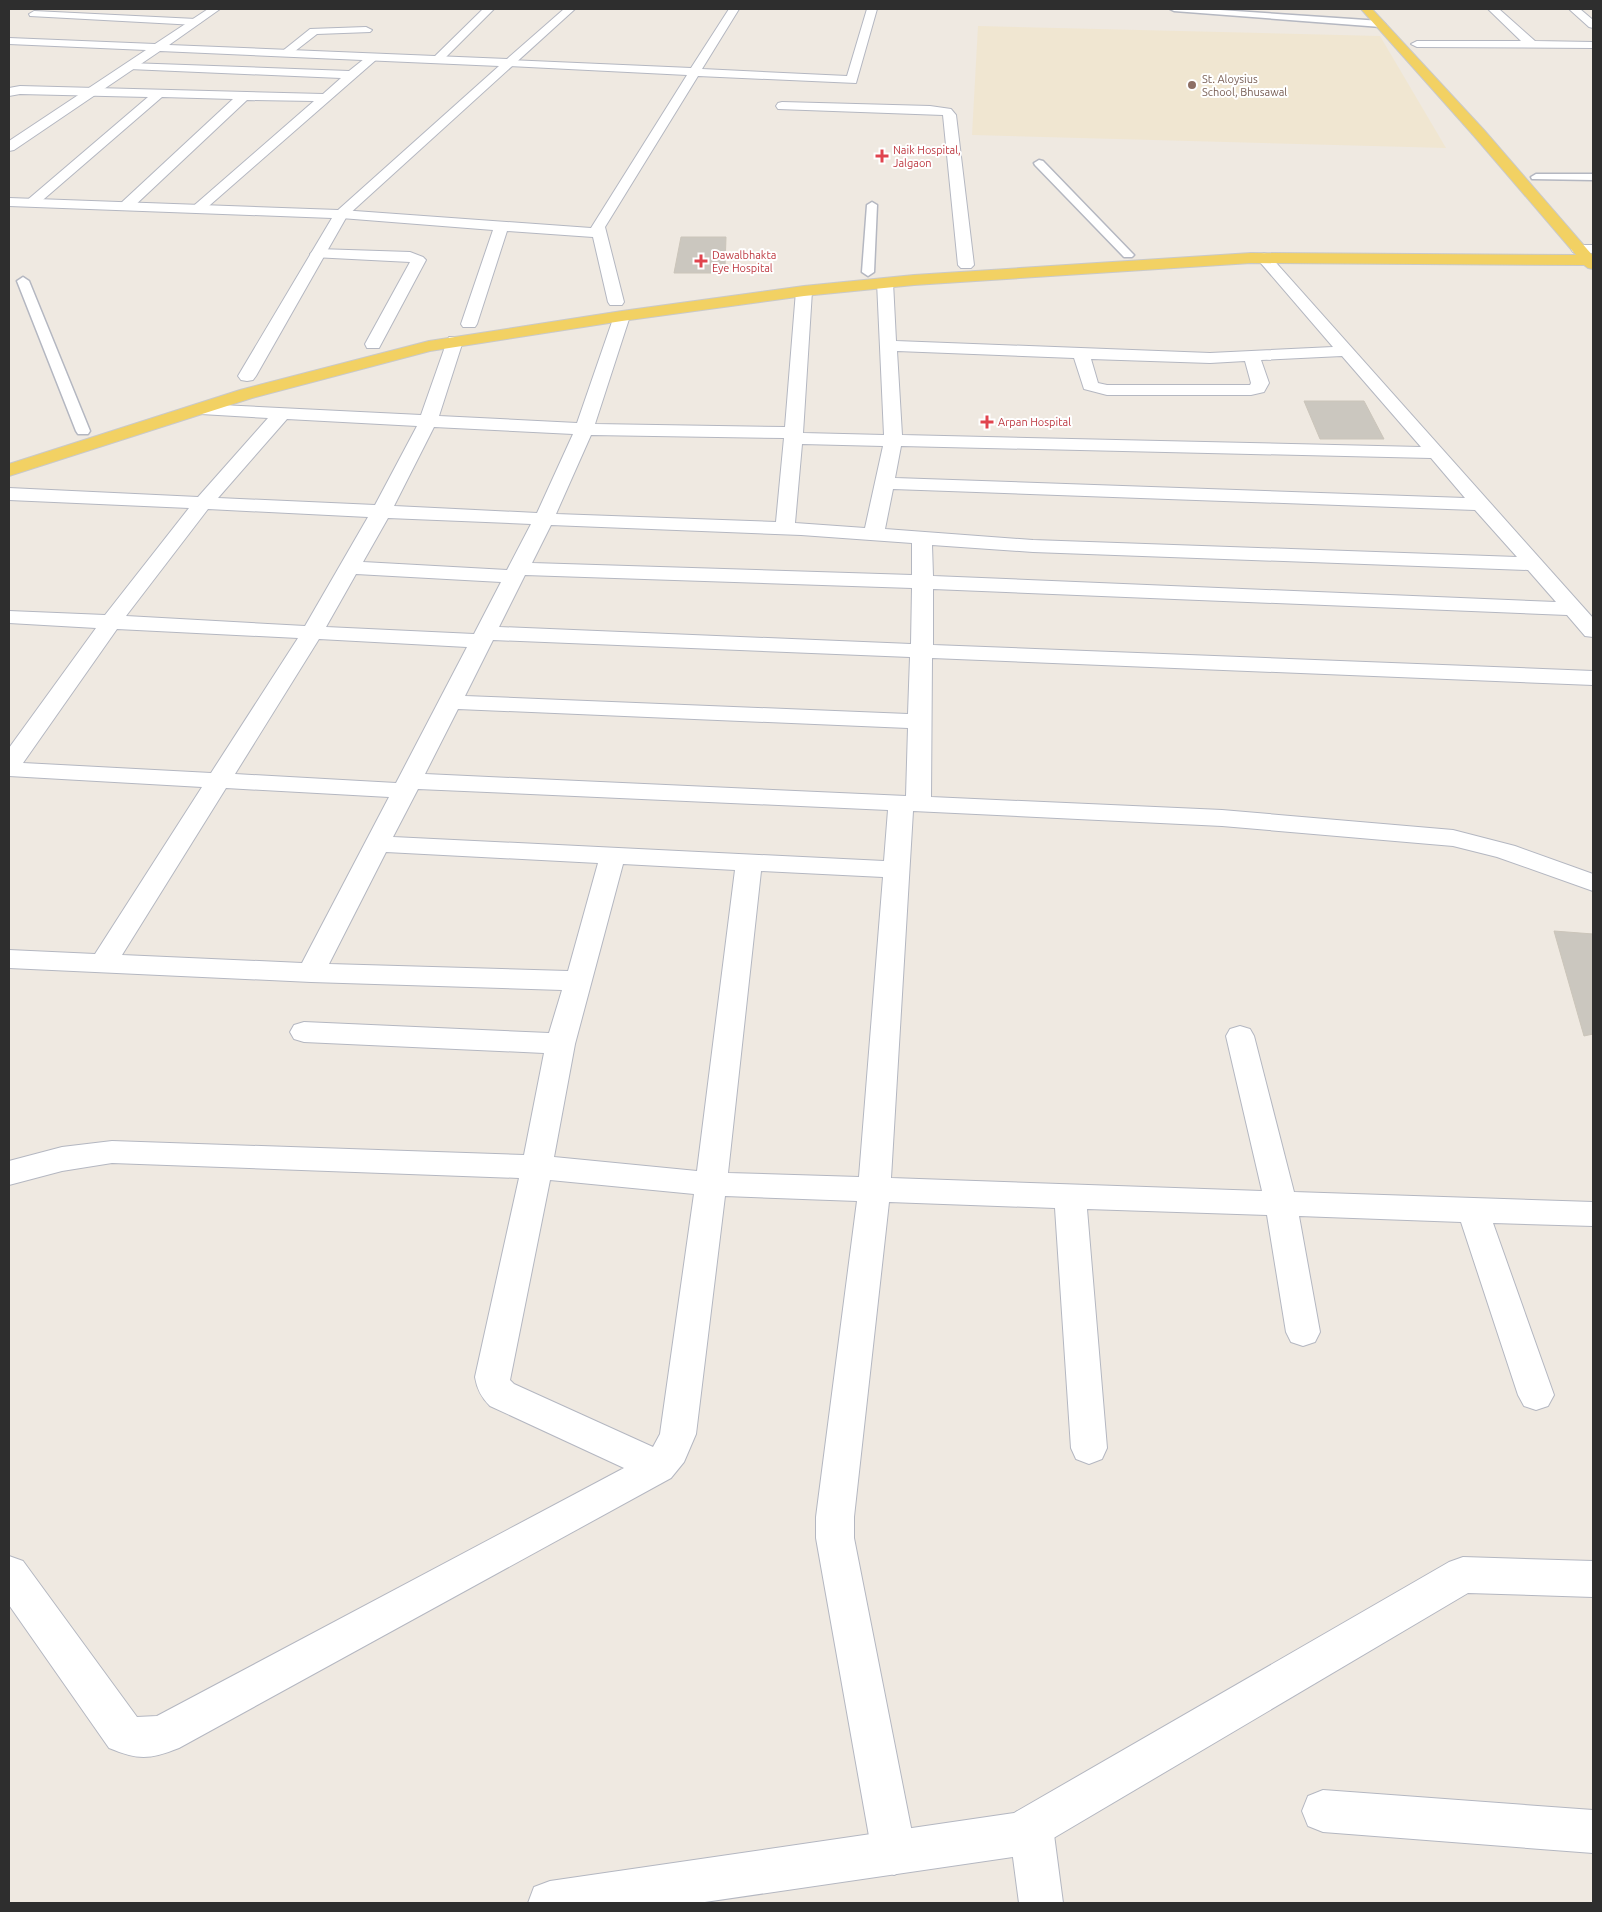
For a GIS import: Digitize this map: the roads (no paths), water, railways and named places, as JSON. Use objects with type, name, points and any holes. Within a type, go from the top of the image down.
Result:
[{"type":"main road","points":[[1366,9],[1589,257]]},
{"type":"main road","points":[[1414,41],[1430,59]]},
{"type":"main road","points":[[1532,173],[1548,191]]},
{"type":"main road","points":[[420,332],[448,332],[868,272],[1128,254],[1263,248],[1589,257]]},
{"type":"main road","points":[[590,305],[619,309],[804,292],[885,282],[1264,258],[1589,257]]},
{"type":"main road","points":[[9,470],[256,391],[429,346],[448,332],[469,324],[488,321]]},
{"type":"main road","points":[[353,349],[392,339]]},
{"type":"main road","points":[[229,382],[266,372]]},
{"type":"main road","points":[[9,455],[165,404]]},
{"type":"street","points":[[9,147],[215,9]]},
{"type":"street","points":[[437,60],[488,9]]},
{"type":"street","points":[[247,376],[341,214],[570,9]]},
{"type":"street","points":[[311,973],[544,519],[584,429],[619,309],[598,228],[734,9]]},
{"type":"street","points":[[9,40],[852,80],[872,9]]},
{"type":"street","points":[[1492,9],[1532,45]]},
{"type":"street","points":[[1574,9],[1593,25]]},
{"type":"street","points":[[34,14],[196,22]]},
{"type":"street","points":[[286,53],[314,31],[366,30]]},
{"type":"street","points":[[1414,41],[1593,45]]},
{"type":"street","points":[[197,208],[372,57]]},
{"type":"street","points":[[130,66],[351,75]]},
{"type":"street","points":[[9,92],[20,90],[92,91],[325,98]]},
{"type":"street","points":[[32,202],[160,93]]},
{"type":"street","points":[[126,206],[244,96]]},
{"type":"street","points":[[782,106],[947,112],[950,115],[966,265]]},
{"type":"street","points":[[9,202],[341,214],[599,233]]},
{"type":"street","points":[[469,324],[501,226]]},
{"type":"street","points":[[318,254],[410,257],[418,260],[373,344]]},
{"type":"street","points":[[1264,258],[1593,631]]},
{"type":"street","points":[[874,534],[893,440],[885,282]]},
{"type":"street","points":[[785,528],[794,436],[804,292]]},
{"type":"street","points":[[103,964],[312,633],[381,512],[428,421],[448,332]]},
{"type":"street","points":[[889,346],[1210,358],[1347,351]]},
{"type":"street","points":[[1081,353],[1090,385],[1107,390],[1251,390],[1258,388],[1260,383],[1252,357]]},
{"type":"street","points":[[201,409],[584,429],[893,440],[1437,453]]},
{"type":"street","points":[[9,767],[111,622],[202,503],[282,413]]},
{"type":"street","points":[[884,482],[1482,504]]},
{"type":"street","points":[[9,494],[381,512],[785,528],[1033,546],[1535,564]]},
{"type":"street","points":[[894,1853],[835,1538],[837,1495],[874,1190],[896,870],[909,804],[920,721],[922,538]]},
{"type":"street","points":[[349,567],[516,573],[923,582],[1574,608]]},
{"type":"street","points":[[9,617],[312,633],[921,650],[1593,678]]},
{"type":"street","points":[[450,702],[920,721]]},
{"type":"street","points":[[9,767],[220,781],[909,804],[1222,818],[1453,838],[1475,842],[1556,868],[1593,883]]},
{"type":"street","points":[[377,844],[896,870]]},
{"type":"street","points":[[612,857],[560,1044],[537,1167],[492,1377],[494,1387],[502,1395],[658,1467]]},
{"type":"street","points":[[9,1574],[124,1734],[135,1739],[149,1739],[164,1734],[650,1473],[665,1462],[673,1449],[678,1434],[711,1184],[749,864]]},
{"type":"street","points":[[9,959],[311,973],[579,981]]},
{"type":"street","points":[[304,1032],[560,1044]]},
{"type":"street","points":[[1240,1036],[1281,1204],[1303,1332]]},
{"type":"street","points":[[9,1174],[62,1159],[112,1152],[537,1167],[711,1184],[1593,1214]]},
{"type":"street","points":[[1070,1197],[1088,1448]]},
{"type":"street","points":[[1473,1211],[1536,1395]]},
{"type":"street","points":[[550,1903],[1020,1834],[1463,1575],[1593,1579]]},
{"type":"street","points":[[1323,1811],[1593,1832]]},
{"type":"street","points":[[1031,1827],[1040,1903]]},
{"type":"lane","points":[[1174,9],[1381,24]]},
{"type":"lane","points":[[1039,163],[1128,254]]},
{"type":"lane","points":[[1532,173],[1593,177]]},
{"type":"lane","points":[[868,272],[872,205]]},
{"type":"lane","points":[[23,281],[83,431]]},
{"type":"place","name":"St. Aloysius School, Bhusawal","points":[[1192,85]]},
{"type":"place","name":"Naik Hospital, Jalgaon","points":[[882,156]]},
{"type":"place","name":"Dawalbhakta Eye Hospital","points":[[701,261]]},
{"type":"place","name":"Arpan Hospital","points":[[987,422]]}]
